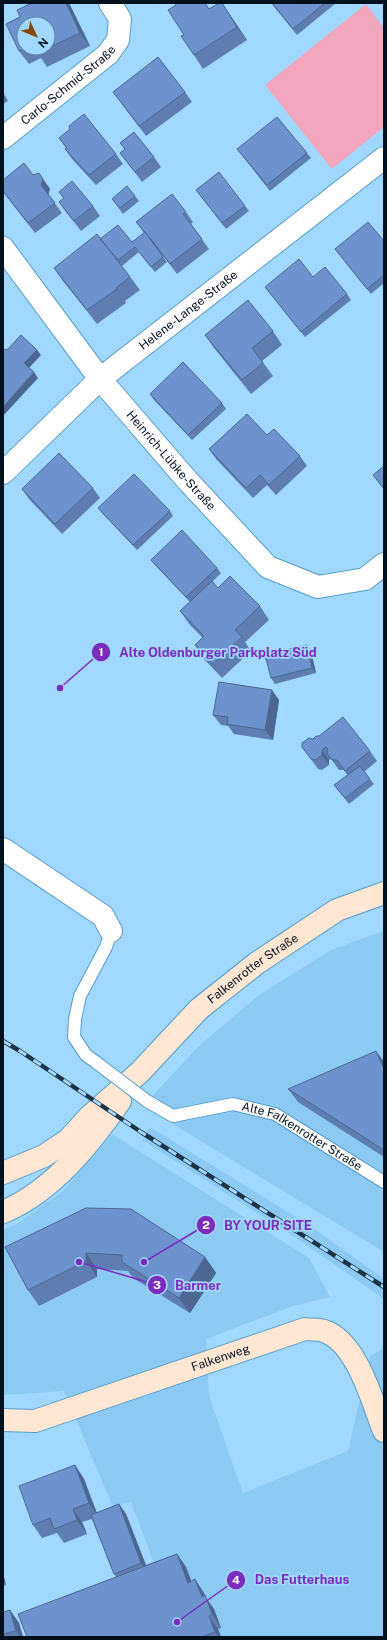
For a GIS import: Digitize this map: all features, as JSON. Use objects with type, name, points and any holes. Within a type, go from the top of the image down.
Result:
[{"type":"main road","name":"Falkenrotter Straße","points":[[3,1173],[44,1156],[68,1140],[89,1118],[140,1072],[199,1009],[257,963],[337,910],[384,893]]},
{"type":"main road","name":"Falkenrotter Straße","points":[[3,1212],[30,1197],[52,1181],[75,1158],[103,1125],[140,1072]]},
{"type":"main road","name":"Falkenweg","points":[[3,1420],[35,1422],[305,1329],[324,1330],[342,1342],[357,1363],[384,1431]]},
{"type":"street","name":"Carlo-Schmid-Straße","points":[[3,138],[108,54],[118,40],[120,19],[110,3]]},
{"type":"street","name":"Helene-Lange-Straße","points":[[3,473],[100,379],[384,158]]},
{"type":"street","name":"Heinrich-Lübke-Straße","points":[[3,248],[100,379],[187,480],[268,567],[318,587],[365,579],[384,564]]},
{"type":"street","points":[[3,849],[103,916],[111,931]]},
{"type":"lane","name":"Alte Falkenrotter Straße","points":[[111,931],[106,947],[80,996],[74,1019],[74,1037],[86,1055],[147,1101],[173,1116],[233,1104],[275,1114],[384,1182]]},
{"type":"shaded area","points":[[366,4],[384,28],[384,127],[332,169],[265,85]]},
{"type":"shaded area","points":[[384,931],[384,1252],[143,1106],[198,1047],[259,995],[331,950]]},
{"type":"shaded area","points":[[150,1127],[309,1225],[384,1279],[384,1299],[298,1239],[142,1140]]},
{"type":"shaded area","points":[[112,1134],[309,1258],[330,1297],[293,1306],[206,1339],[209,1396],[243,1493],[348,1451],[370,1356],[384,1348],[384,1637],[27,1637],[157,1571],[131,1502],[113,1507],[64,1391],[3,1395],[3,1230],[18,1223],[62,1192]]},
{"type":"building","points":[[32,3],[66,3],[80,33],[56,44],[56,16],[20,16],[17,10]]},
{"type":"building","points":[[175,3],[205,3],[209,9],[219,3],[222,3],[237,27],[194,55],[181,36],[184,35],[168,10],[176,5]]},
{"type":"building","points":[[272,3],[325,3],[293,29]]},
{"type":"building","points":[[16,19],[16,45],[6,24]]},
{"type":"building","points":[[158,57],[185,92],[139,126],[113,92]]},
{"type":"building","points":[[84,114],[116,154],[89,175],[65,149],[67,148],[59,138],[70,129],[69,126]]},
{"type":"building","points":[[277,117],[307,153],[267,185],[237,149]]},
{"type":"building","points":[[134,132],[154,157],[135,172],[120,153],[125,149],[120,143]]},
{"type":"building","points":[[24,163],[33,175],[39,173],[43,179],[41,185],[55,203],[28,223],[3,191],[3,180]]},
{"type":"building","points":[[219,172],[245,206],[222,223],[196,190]]},
{"type":"building","points":[[72,181],[93,206],[74,221],[59,202],[64,198],[59,192]]},
{"type":"building","points":[[127,186],[135,196],[120,208],[112,199]]},
{"type":"building","points":[[172,194],[186,212],[183,214],[202,239],[170,264],[136,222]]},
{"type":"building","points":[[368,222],[384,241],[384,275],[367,289],[335,249]]},
{"type":"building","points":[[118,225],[132,242],[145,232],[163,257],[151,267],[135,247],[118,260],[100,239]]},
{"type":"building","points":[[97,234],[130,277],[116,288],[117,289],[87,310],[54,268]]},
{"type":"building","points":[[299,259],[313,277],[325,267],[347,294],[301,332],[265,287]]},
{"type":"building","points":[[248,300],[273,331],[252,348],[263,363],[242,380],[205,335]]},
{"type":"building","points":[[21,335],[37,350],[24,363],[34,372],[3,407],[3,350],[8,349]]},
{"type":"building","points":[[183,362],[222,403],[188,435],[150,394]]},
{"type":"building","points":[[247,414],[267,435],[274,429],[300,456],[269,485],[260,475],[246,488],[209,449]]},
{"type":"building","points":[[59,453],[93,488],[55,524],[22,489]]},
{"type":"building","points":[[384,466],[384,489],[373,475]]},
{"type":"building","points":[[134,474],[170,511],[133,545],[98,508]]},
{"type":"building","points":[[182,530],[217,568],[186,597],[151,560]]},
{"type":"building","points":[[230,576],[260,606],[235,630],[242,637],[213,664],[195,645],[204,636],[180,611],[212,581],[218,588]]},
{"type":"building","points":[[307,645],[312,668],[271,678],[265,655]]},
{"type":"building","points":[[219,682],[272,690],[265,730],[227,724],[228,717],[213,715]]},
{"type":"building","points":[[343,717],[370,751],[345,771],[337,760],[332,760],[327,753],[328,749],[326,747],[322,750],[322,755],[315,760],[311,759],[302,747],[302,743],[309,738],[313,739],[316,736],[319,736]]},
{"type":"building","points":[[360,766],[370,779],[345,798],[334,785]]},
{"type":"building","points":[[376,1051],[384,1069],[384,1150],[288,1089]]},
{"type":"building","points":[[86,1208],[131,1209],[205,1257],[179,1298],[122,1262],[122,1255],[86,1253],[86,1261],[28,1290],[5,1247]]},
{"type":"building","points":[[75,1465],[89,1503],[73,1509],[77,1520],[54,1529],[50,1518],[33,1525],[19,1486]]},
{"type":"building","points":[[119,1504],[141,1563],[114,1574],[91,1515]]},
{"type":"building","points":[[177,1554],[188,1583],[195,1579],[202,1597],[205,1595],[212,1614],[209,1616],[215,1632],[204,1637],[27,1637],[18,1614]]},
{"type":"building","points":[[10,1610],[16,1631],[3,1634],[3,1612]]},
{"type":"railway","points":[[3,1041],[141,1132],[384,1287]]},
{"type":"place","name":"Alte Oldenburger Parkplatz Süd","points":[[60,688]]},
{"type":"place","name":"Barmer","points":[[79,1262]]},
{"type":"place","name":"BY YOUR SITE","points":[[144,1262]]},
{"type":"place","name":"Das Futterhaus","points":[[177,1622]]}]
